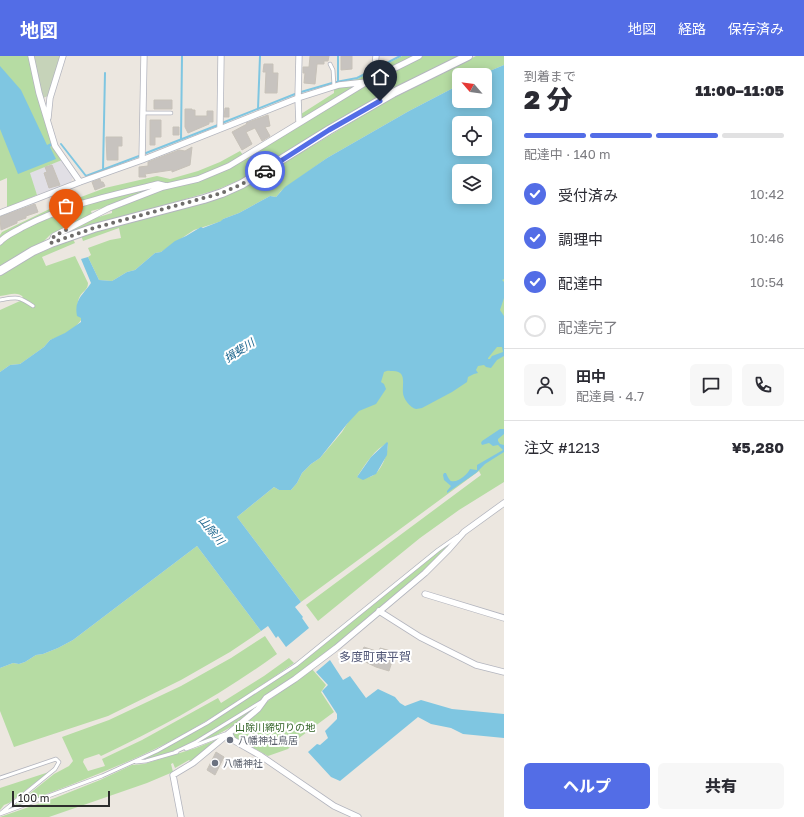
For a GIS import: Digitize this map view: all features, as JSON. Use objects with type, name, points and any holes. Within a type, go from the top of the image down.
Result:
[{"type":"main road","points":[[0,271],[33,251],[51,243],[100,226],[204,199],[242,184],[329,130],[393,93],[468,56]]},
{"type":"street","points":[[31,56],[47,121],[55,146],[80,182]]},
{"type":"street","points":[[47,121],[50,98],[63,56]]},
{"type":"street","points":[[142,160],[144,56]]},
{"type":"street","points":[[220,128],[221,56]]},
{"type":"street","points":[[299,56],[299,123]]},
{"type":"street","points":[[376,56],[375,66],[379,76]]},
{"type":"street","points":[[51,243],[54,236],[109,208],[166,186],[198,179],[229,166],[367,82],[419,56]]},
{"type":"street","points":[[0,213],[142,160],[298,98],[334,86],[367,82]]},
{"type":"street","points":[[0,242],[6,236],[33,222],[64,209],[95,199],[158,184],[166,186]]},
{"type":"street","points":[[181,817],[174,775],[193,763],[258,710],[266,698],[295,679],[336,648],[425,573],[449,550],[464,532],[504,503]]},
{"type":"street","points":[[425,594],[504,618]]},
{"type":"street","points":[[379,611],[420,637],[476,665],[504,672]]},
{"type":"street","points":[[229,733],[232,740],[261,756],[334,806],[358,817]]},
{"type":"lane","points":[[330,64],[333,70],[334,86]]},
{"type":"lane","points":[[143,113],[171,113]]},
{"type":"lane","points":[[0,300],[15,297],[20,298],[33,306]]},
{"type":"lane","points":[[0,814],[96,779],[157,751],[207,724],[296,665],[438,550],[464,532]]},
{"type":"lane","points":[[175,752],[196,742],[266,698]]},
{"type":"lane","points":[[134,762],[146,762],[229,733]]},
{"type":"lane","points":[[0,778],[56,759],[59,762],[55,769],[0,814]]},
{"type":"shaded area","points":[[62,160],[73,177],[71,182],[37,195],[29,173]]},
{"type":"green space","points":[[0,56],[29,56],[62,160],[30,173],[37,195],[7,208],[7,178],[0,181]]},
{"type":"green space","points":[[33,56],[61,56],[48,96],[43,98]]},
{"type":"green space","points":[[402,56],[414,56],[385,70],[382,71],[380,68]]},
{"type":"green space","points":[[423,56],[459,56],[240,180],[216,190],[67,234],[66,232],[92,219],[112,213],[112,210],[161,190],[215,174],[355,91]]},
{"type":"green space","points":[[476,56],[504,56],[504,65],[492,70],[492,68],[452,68]]},
{"type":"green space","points":[[452,68],[452,89],[409,111],[327,158],[281,191],[276,197],[270,196],[239,213],[223,219],[222,221],[194,230],[161,252],[155,253],[135,270],[127,272],[112,281],[99,280],[88,257],[91,255],[88,248],[110,240],[121,238],[119,228],[83,241],[81,235],[222,197],[245,186],[387,101]]},
{"type":"green space","points":[[374,71],[374,76],[370,79],[341,82],[357,79]]},
{"type":"green space","points":[[358,84],[303,119],[301,118],[301,114],[334,93],[334,89]]},
{"type":"green space","points":[[240,151],[243,155],[216,169],[198,176],[66,207],[0,240],[0,235],[2,232],[62,203],[63,206],[65,203],[105,188],[157,176],[170,179],[198,171],[220,162]]},
{"type":"green space","points":[[159,186],[114,205],[91,211],[92,214],[51,234],[40,245],[0,267],[0,246],[6,239],[34,224],[94,202]]},
{"type":"green space","points":[[73,239],[75,243],[42,257],[46,266],[75,256],[88,283],[78,302],[78,311],[82,319],[71,330],[50,340],[44,347],[20,364],[10,365],[0,372],[0,310],[20,301],[23,297],[18,294],[0,296],[0,276],[32,256]]},
{"type":"green space","points":[[504,274],[504,482],[459,510],[420,538],[318,621],[306,605],[481,475],[479,471],[301,602],[237,517],[274,487],[279,490],[291,490],[297,483],[302,473],[320,458],[342,432],[373,377]],"holes":[[[388,443],[386,457],[376,474],[363,478],[357,477],[367,462],[383,445]]]},
{"type":"green space","points":[[449,543],[450,545],[426,570],[335,646],[300,673],[252,706],[196,740],[176,750],[145,760],[144,759],[207,725],[296,667]]},
{"type":"green space","points":[[197,546],[261,631],[230,652],[181,680],[108,716],[14,747],[0,711],[0,668],[13,663],[19,664],[25,662],[36,655],[58,648],[73,640]]},
{"type":"green space","points":[[265,636],[277,654],[235,683],[169,722],[101,756],[99,754],[84,759],[83,762],[88,771],[105,766],[102,759],[142,740],[218,698],[221,703],[264,676],[289,658],[294,663],[226,709],[173,740],[120,765],[14,806],[54,774],[69,766],[73,761],[62,737],[109,720],[181,686],[231,658]]},
{"type":"green space","name":"山除川締切りの地","points":[[312,669],[326,685],[321,692],[334,712],[299,738],[288,749],[268,756],[232,736],[232,734],[253,712]]},
{"type":"green space","points":[[259,705],[229,728],[196,744]]},
{"type":"green space","points":[[218,739],[191,762],[189,760],[175,768],[173,763],[171,764],[173,772],[147,783],[49,817],[0,817],[55,798],[132,765],[144,764],[196,748]]},
{"type":"green space","points":[[49,772],[9,803],[4,805],[0,810],[0,788]]},
{"type":"water","points":[[504,65],[504,279],[502,280],[504,282],[504,298],[500,310],[504,316],[504,356],[497,360],[491,368],[484,365],[478,366],[476,370],[478,373],[468,377],[467,382],[452,392],[422,408],[417,409],[409,405],[404,397],[403,379],[400,373],[393,371],[384,372],[381,382],[384,384],[386,389],[376,404],[359,411],[320,458],[302,473],[297,483],[291,490],[279,490],[274,487],[237,517],[301,602],[295,607],[309,628],[286,647],[278,636],[276,638],[268,626],[261,631],[197,546],[73,640],[58,648],[36,655],[25,662],[19,664],[13,663],[0,668],[0,372],[10,365],[20,364],[44,347],[50,340],[65,333],[81,322],[81,318],[77,316],[76,311],[78,302],[91,283],[81,259],[88,257],[99,280],[112,281],[127,272],[135,270],[155,253],[161,252],[175,241],[201,227],[203,228],[239,213],[270,196],[276,197],[285,187],[327,158],[409,111],[452,89],[452,108],[492,108],[492,70]],"holes":[[[497,347],[502,347],[503,352],[488,359]]]},
{"type":"water","points":[[0,66],[21,90],[47,145],[51,143],[52,145],[50,147],[56,159],[18,174],[0,129]]},
{"type":"water","points":[[500,429],[504,429],[504,434],[498,439],[498,441],[500,444],[504,445],[504,452],[485,464],[476,473],[447,493],[451,486],[444,480],[444,473],[446,473],[451,481],[457,481],[465,476],[470,469],[477,470],[477,465],[503,450],[498,445],[493,446],[489,443],[482,445],[481,443]]},
{"type":"water","points":[[387,442],[387,455],[376,474],[363,480],[357,477],[371,457]]},
{"type":"water","points":[[330,660],[343,680],[350,676],[366,698],[378,689],[395,697],[405,706],[421,700],[452,709],[504,714],[504,738],[463,734],[451,728],[431,724],[418,717],[340,781],[331,777],[308,752],[317,744],[320,745],[328,738],[325,731],[337,719],[337,714],[322,691],[328,685],[316,672]]},
{"type":"building","points":[[310,56],[329,56],[328,61],[324,61],[324,64],[317,64],[315,84],[304,83],[305,73],[303,73],[303,67],[309,67]]},
{"type":"building","points":[[341,56],[352,56],[352,69],[341,70]]},
{"type":"building","points":[[264,64],[273,64],[273,73],[278,73],[277,93],[265,93],[266,72],[263,72]]},
{"type":"building","points":[[154,100],[172,100],[172,109],[154,109]]},
{"type":"building","points":[[225,108],[229,108],[229,117],[224,117]]},
{"type":"building","points":[[185,109],[195,110],[195,116],[207,116],[207,111],[213,111],[213,122],[209,122],[209,124],[188,133],[185,127]]},
{"type":"building","points":[[268,115],[270,126],[265,127],[270,136],[262,141],[255,128],[246,132],[252,144],[242,150],[232,132],[247,124],[246,123]]},
{"type":"building","points":[[150,120],[161,120],[161,137],[155,137],[155,145],[150,145]]},
{"type":"building","points":[[173,127],[179,127],[179,135],[173,135]]},
{"type":"building","points":[[106,137],[122,137],[122,146],[118,146],[118,160],[107,160]]},
{"type":"building","points":[[192,147],[190,165],[172,172],[172,170],[145,174],[146,177],[139,177],[139,167],[148,166],[148,162],[179,150],[185,151]]},
{"type":"building","points":[[52,165],[60,185],[49,188],[44,173],[47,172],[45,167]]},
{"type":"building","points":[[100,179],[105,186],[95,190],[92,182]]},
{"type":"building","points":[[35,204],[38,212],[26,216],[26,218],[1,230],[0,217]]},
{"type":"building","points":[[364,647],[379,652],[380,648],[395,652],[389,671],[359,659]]},
{"type":"building","name":"八幡神社","points":[[216,752],[224,757],[215,775],[207,770]]},
{"type":"waterway","points":[[181,139],[182,56]]},
{"type":"waterway","points":[[258,109],[260,56]]},
{"type":"waterway","points":[[338,56],[338,82]]},
{"type":"waterway","points":[[379,67],[400,56]]},
{"type":"waterway","points":[[336,82],[357,78],[373,70]]},
{"type":"waterway","points":[[103,170],[105,73]]},
{"type":"waterway","points":[[301,92],[332,83]]},
{"type":"waterway","points":[[222,123],[295,94]]},
{"type":"waterway","points":[[146,153],[218,125]]},
{"type":"waterway","points":[[61,144],[86,176],[139,156]]},
{"type":"way so far","points":[[66,230],[54,236],[51,243],[94,228],[222,193],[265,171]]},
{"type":"place","name":"八幡神社鳥居","points":[[230,740]]},
{"type":"place","name":"八幡神社","points":[[215,763]]},
{"type":"district","name":"多度町東平賀","points":[[375,656]]},
{"type":"route","points":[[265,171],[329,130],[380,101]]},
{"type":"water label","name":"揖斐川","points":[[239,350]]},
{"type":"water label","name":"山除川","points":[[212,530]]}]
